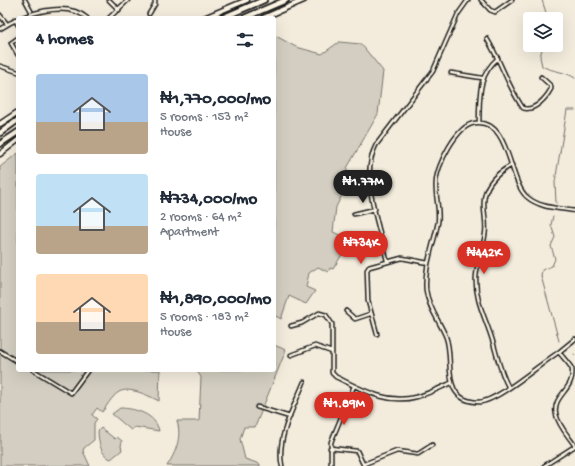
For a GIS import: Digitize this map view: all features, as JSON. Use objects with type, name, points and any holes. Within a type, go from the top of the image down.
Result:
[{"type":"highway","points":[[209,16],[247,0]]},
{"type":"highway","points":[[227,16],[264,0]]},
{"type":"highway","points":[[249,16],[286,0]]},
{"type":"highway","points":[[268,16],[304,0]]},
{"type":"highway","points":[[0,124],[16,113]]},
{"type":"highway","points":[[2,131],[16,121]]},
{"type":"highway","points":[[0,144],[16,133]]},
{"type":"highway","points":[[0,154],[16,142]]},
{"type":"street","points":[[25,0],[31,11]]},
{"type":"street","points":[[109,0],[119,10]]},
{"type":"street","points":[[112,16],[128,0]]},
{"type":"street","points":[[149,14],[155,4],[155,0]]},
{"type":"street","points":[[387,262],[370,181],[371,158],[375,148],[435,67],[458,14],[468,0]]},
{"type":"street","points":[[481,0],[493,12],[512,0]]},
{"type":"street","points":[[79,8],[85,16]]},
{"type":"street","points":[[21,16],[36,9]]},
{"type":"street","points":[[0,15],[7,24]]},
{"type":"street","points":[[0,29],[15,19]]},
{"type":"street","points":[[16,39],[11,42],[16,51]]},
{"type":"street","points":[[487,39],[506,73],[514,95],[523,108],[529,109],[538,104],[544,99],[551,89],[551,86],[541,78]]},
{"type":"street","points":[[479,122],[480,87],[482,78],[498,58]]},
{"type":"street","points":[[0,66],[16,71]]},
{"type":"street","points":[[451,72],[482,78]]},
{"type":"street","points":[[575,211],[542,206],[528,198],[519,187],[512,165],[500,137],[490,127],[479,122],[468,124],[459,133],[438,170],[436,184],[438,220],[428,263],[426,292],[447,341],[451,383],[461,396],[468,401],[488,401],[509,388],[575,339]]},
{"type":"street","points":[[509,388],[501,373],[491,335],[480,310],[476,293],[476,280],[478,263],[485,236],[484,197],[495,177],[512,165]]},
{"type":"street","points":[[354,214],[375,209]]},
{"type":"street","points":[[377,334],[370,314],[366,271],[369,267],[404,258],[428,263]]},
{"type":"street","points":[[346,311],[355,319],[370,314]]},
{"type":"street","points":[[292,326],[302,323],[319,313],[324,314],[332,324],[332,373],[336,377],[374,395],[397,400],[417,397],[451,383]]},
{"type":"street","points":[[291,355],[315,346],[332,352]]},
{"type":"street","points":[[0,352],[16,361]]},
{"type":"street","points":[[544,466],[575,446],[556,415],[557,403],[572,385],[573,378],[571,368],[559,352]]},
{"type":"street","points":[[36,372],[71,393],[87,372]]},
{"type":"street","points":[[282,466],[281,448],[290,417],[304,382]]},
{"type":"street","points":[[331,466],[330,448],[340,418],[354,386]]},
{"type":"street","points":[[257,407],[290,417]]},
{"type":"street","points":[[330,448],[357,451],[364,465],[397,452],[418,454],[432,446]]},
{"type":"shaded area","points":[[276,36],[296,47],[322,54],[339,42],[361,44],[383,71],[378,114],[347,168],[346,187],[336,207],[333,232],[351,240],[333,269],[330,268],[328,272],[318,267],[309,273],[306,287],[315,291],[306,304],[289,296],[281,319],[276,316]]},
{"type":"shaded area","points":[[16,155],[16,372],[160,372],[159,401],[139,392],[123,390],[114,396],[102,412],[97,408],[92,415],[97,419],[94,423],[94,440],[84,448],[83,451],[90,466],[0,466],[0,167]]},
{"type":"shaded area","points":[[276,346],[286,350],[255,427],[244,427],[240,439],[245,459],[260,464],[260,466],[167,466],[177,444],[179,433],[177,421],[199,421],[201,377],[197,372],[276,372]]},
{"type":"shaded area","points":[[120,408],[132,409],[144,413],[154,420],[159,431],[135,427],[131,430],[112,414]]},
{"type":"shaded area","points":[[101,428],[115,439],[117,437],[122,441],[122,450],[111,459],[105,455],[101,448],[98,431]]},
{"type":"waterway","points":[[542,0],[546,12]]},
{"type":"waterway","points":[[541,52],[540,57],[542,66],[575,78]]},
{"type":"waterway","points":[[556,203],[555,182],[567,110],[575,110]]},
{"type":"waterway","points":[[553,216],[551,225],[555,237],[551,246],[555,259],[552,266],[542,270],[541,276],[559,341]]}]
